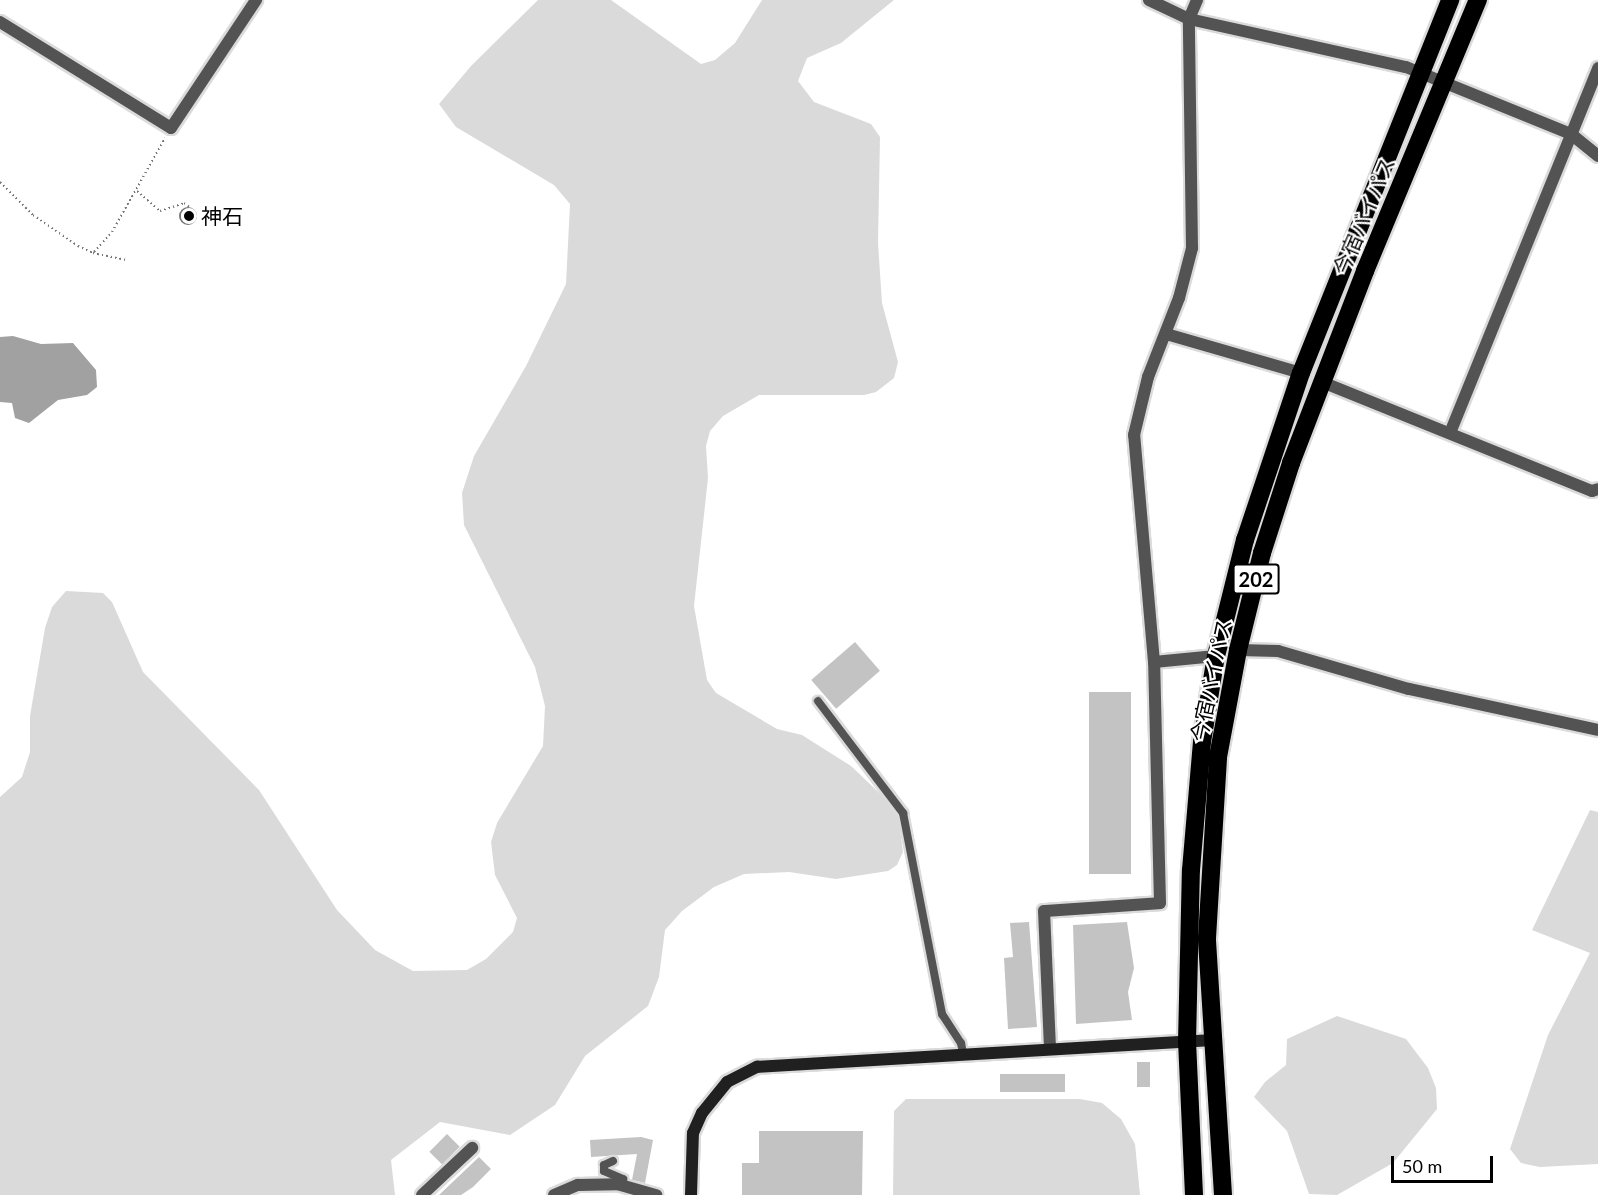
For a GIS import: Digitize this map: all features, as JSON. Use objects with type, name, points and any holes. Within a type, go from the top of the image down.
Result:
[{"type":"highway","name":"今宿バイパス","points":[[1194,1195],[1187,1042],[1194,812],[1215,656],[1245,540],[1301,373],[1450,0]]},
{"type":"highway","name":"今宿バイパス","points":[[1223,1195],[1211,1040],[1207,938],[1212,819],[1218,757],[1238,650],[1262,553],[1322,382],[1478,0]]},
{"type":"street","points":[[0,22],[171,128],[256,0]]},
{"type":"street","points":[[1149,0],[1189,20],[1419,73],[1571,134],[1598,156]]},
{"type":"street","points":[[1050,1048],[1044,911],[1160,903],[1154,662],[1134,435],[1148,377],[1166,334],[1192,248],[1189,20],[1197,0]]},
{"type":"street","points":[[1450,433],[1598,68]]},
{"type":"street","points":[[1166,334],[1301,373]]},
{"type":"street","points":[[1322,382],[1592,491],[1598,489]]},
{"type":"street","points":[[1238,650],[1278,651],[1409,689],[1598,730]]},
{"type":"street","points":[[1154,662],[1215,656]]},
{"type":"street","points":[[691,1195],[693,1133],[713,1096],[741,1073],[775,1065],[1211,1040]]},
{"type":"street","points":[[422,1195],[472,1148]]},
{"type":"street","points":[[554,1195],[578,1185],[621,1185],[656,1195]]},
{"type":"lane","points":[[818,701],[903,813],[942,1014],[961,1043],[963,1053]]},
{"type":"lane","points":[[613,1161],[603,1165],[604,1172],[623,1179],[621,1185]]},
{"type":"path","points":[[93,253],[137,191],[171,128]]},
{"type":"path","points":[[0,182],[56,232],[93,253],[127,260]]},
{"type":"path","points":[[137,191],[160,211],[184,203],[191,208],[196,217],[185,223],[181,212],[191,208]]},
{"type":"shaded area","points":[[538,0],[611,0],[701,64],[715,60],[735,43],[762,0],[894,0],[841,43],[807,58],[798,81],[814,102],[871,124],[880,137],[878,243],[882,303],[898,362],[894,378],[876,392],[864,395],[759,395],[723,416],[710,431],[706,446],[708,478],[694,606],[707,680],[716,693],[777,729],[802,735],[851,766],[893,806],[898,814],[903,852],[897,865],[888,871],[836,879],[789,872],[744,874],[714,887],[682,911],[665,930],[659,977],[648,1006],[585,1056],[555,1105],[510,1135],[440,1122],[391,1160],[395,1195],[0,1195],[0,797],[22,777],[30,752],[30,716],[45,628],[52,607],[66,591],[103,593],[112,602],[143,672],[259,790],[337,910],[375,950],[413,971],[467,970],[486,959],[513,932],[517,918],[495,875],[491,842],[497,823],[543,746],[545,706],[535,667],[464,525],[462,493],[474,456],[526,366],[566,284],[570,204],[554,185],[456,127],[439,104],[471,66]]},
{"type":"shaded area","points":[[13,336],[41,344],[73,343],[96,370],[97,387],[87,395],[58,400],[29,423],[15,418],[12,403],[0,402],[0,337]]},
{"type":"shaded area","points":[[1590,810],[1598,812],[1598,1164],[1540,1167],[1521,1163],[1510,1149],[1548,1035],[1590,953],[1532,930]]},
{"type":"shaded area","points":[[1337,1016],[1406,1039],[1428,1068],[1436,1088],[1437,1109],[1393,1163],[1337,1195],[1309,1194],[1287,1131],[1254,1097],[1265,1082],[1286,1065],[1287,1039]]},
{"type":"shaded area","points":[[906,1099],[1080,1099],[1102,1103],[1121,1119],[1135,1144],[1140,1195],[893,1195],[894,1111]]},
{"type":"building","points":[[855,642],[880,671],[836,709],[811,680]]},
{"type":"building","points":[[1089,692],[1131,692],[1131,874],[1089,874]]},
{"type":"building","points":[[1029,922],[1037,1027],[1008,1029],[1004,958],[1013,957],[1010,923]]},
{"type":"building","points":[[1127,922],[1134,968],[1128,992],[1132,1020],[1076,1024],[1073,925]]},
{"type":"building","points":[[1137,1062],[1150,1062],[1150,1087],[1137,1087]]},
{"type":"building","points":[[1000,1074],[1065,1074],[1065,1092],[1000,1092]]},
{"type":"building","points":[[759,1131],[863,1131],[862,1195],[742,1195],[742,1163],[759,1163]]},
{"type":"building","points":[[447,1134],[460,1147],[442,1164],[429,1152]]},
{"type":"building","points":[[641,1137],[653,1140],[645,1183],[632,1180],[637,1154],[591,1157],[590,1140]]},
{"type":"building","points":[[479,1157],[491,1169],[473,1187],[461,1195],[439,1195]]},
{"type":"place","name":"神石","points":[[189,216]]}]
